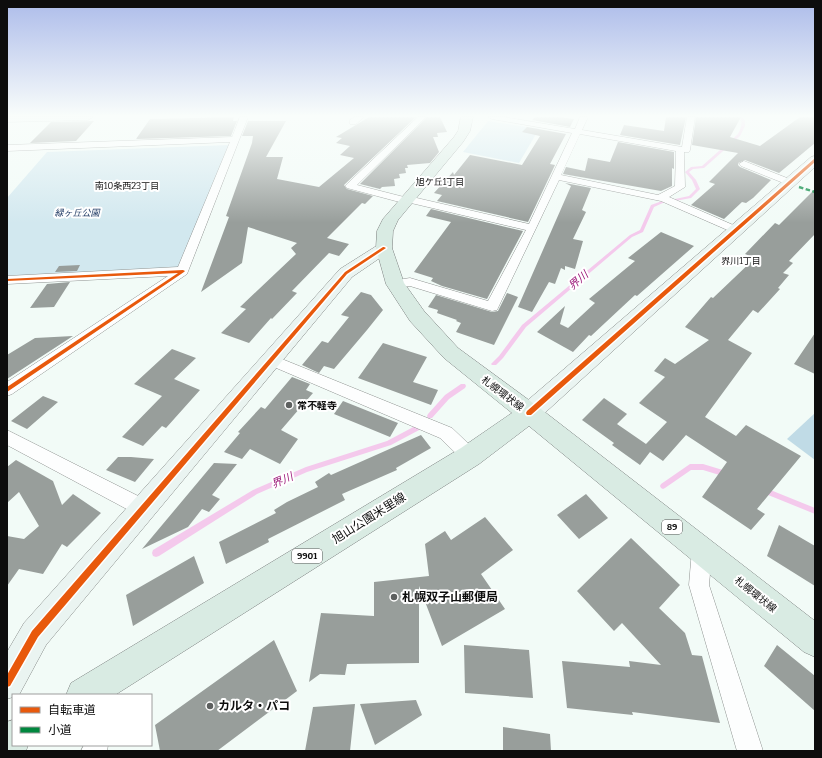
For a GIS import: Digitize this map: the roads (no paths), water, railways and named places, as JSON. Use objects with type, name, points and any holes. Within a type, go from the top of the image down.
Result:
[{"type":"main road","name":"札幌環状線","points":[[448,152],[391,219],[385,232],[384,248],[395,284],[417,316],[451,353],[528,412],[815,641]]},
{"type":"main road","name":"旭山公園米里線","points":[[96,691],[470,456],[528,412]]},
{"type":"street","points":[[7,390],[183,271],[230,152]]},
{"type":"street","points":[[385,152],[350,186],[532,228]]},
{"type":"street","points":[[395,284],[410,282],[492,307],[568,152]]},
{"type":"street","points":[[660,198],[680,187],[680,152]]},
{"type":"street","points":[[528,412],[815,160]]},
{"type":"street","points":[[744,164],[789,182]]},
{"type":"street","points":[[556,177],[660,198],[736,230]]},
{"type":"street","points":[[7,683],[35,634],[346,273],[384,248]]},
{"type":"street","points":[[7,280],[183,271]]},
{"type":"street","points":[[272,360],[446,433],[470,456]]},
{"type":"street","points":[[7,437],[143,508]]},
{"type":"street","points":[[702,550],[699,585],[750,751]]},
{"type":"waterway","name":"界川","points":[[676,200],[690,197],[698,189],[694,180],[687,172],[692,168],[703,167],[719,152]]},
{"type":"waterway","name":"界川","points":[[494,364],[524,326],[631,236],[642,231],[652,206],[663,202]]},
{"type":"waterway","name":"界川","points":[[430,416],[447,397],[463,386]]},
{"type":"waterway","name":"界川","points":[[156,553],[255,492],[306,470],[389,443],[419,427]]},
{"type":"waterway","points":[[663,486],[690,467],[703,467],[726,474]]},
{"type":"waterway","points":[[763,490],[815,511]]},
{"type":"place","name":"常不軽寺","points":[[289,405]]},
{"type":"place","name":"札幌双子山郵便局","points":[[394,597]]},
{"type":"place","name":"カルタ・パコ","points":[[210,706]]},
{"type":"district","name":"旭ケ丘1丁目","points":[[440,182]]},
{"type":"district","name":"南10条西23丁目","points":[[127,186]]},
{"type":"district","name":"界川1丁目","points":[[741,261]]},
{"type":"park label","name":"緑ヶ丘公園","points":[[77,213]]}]
